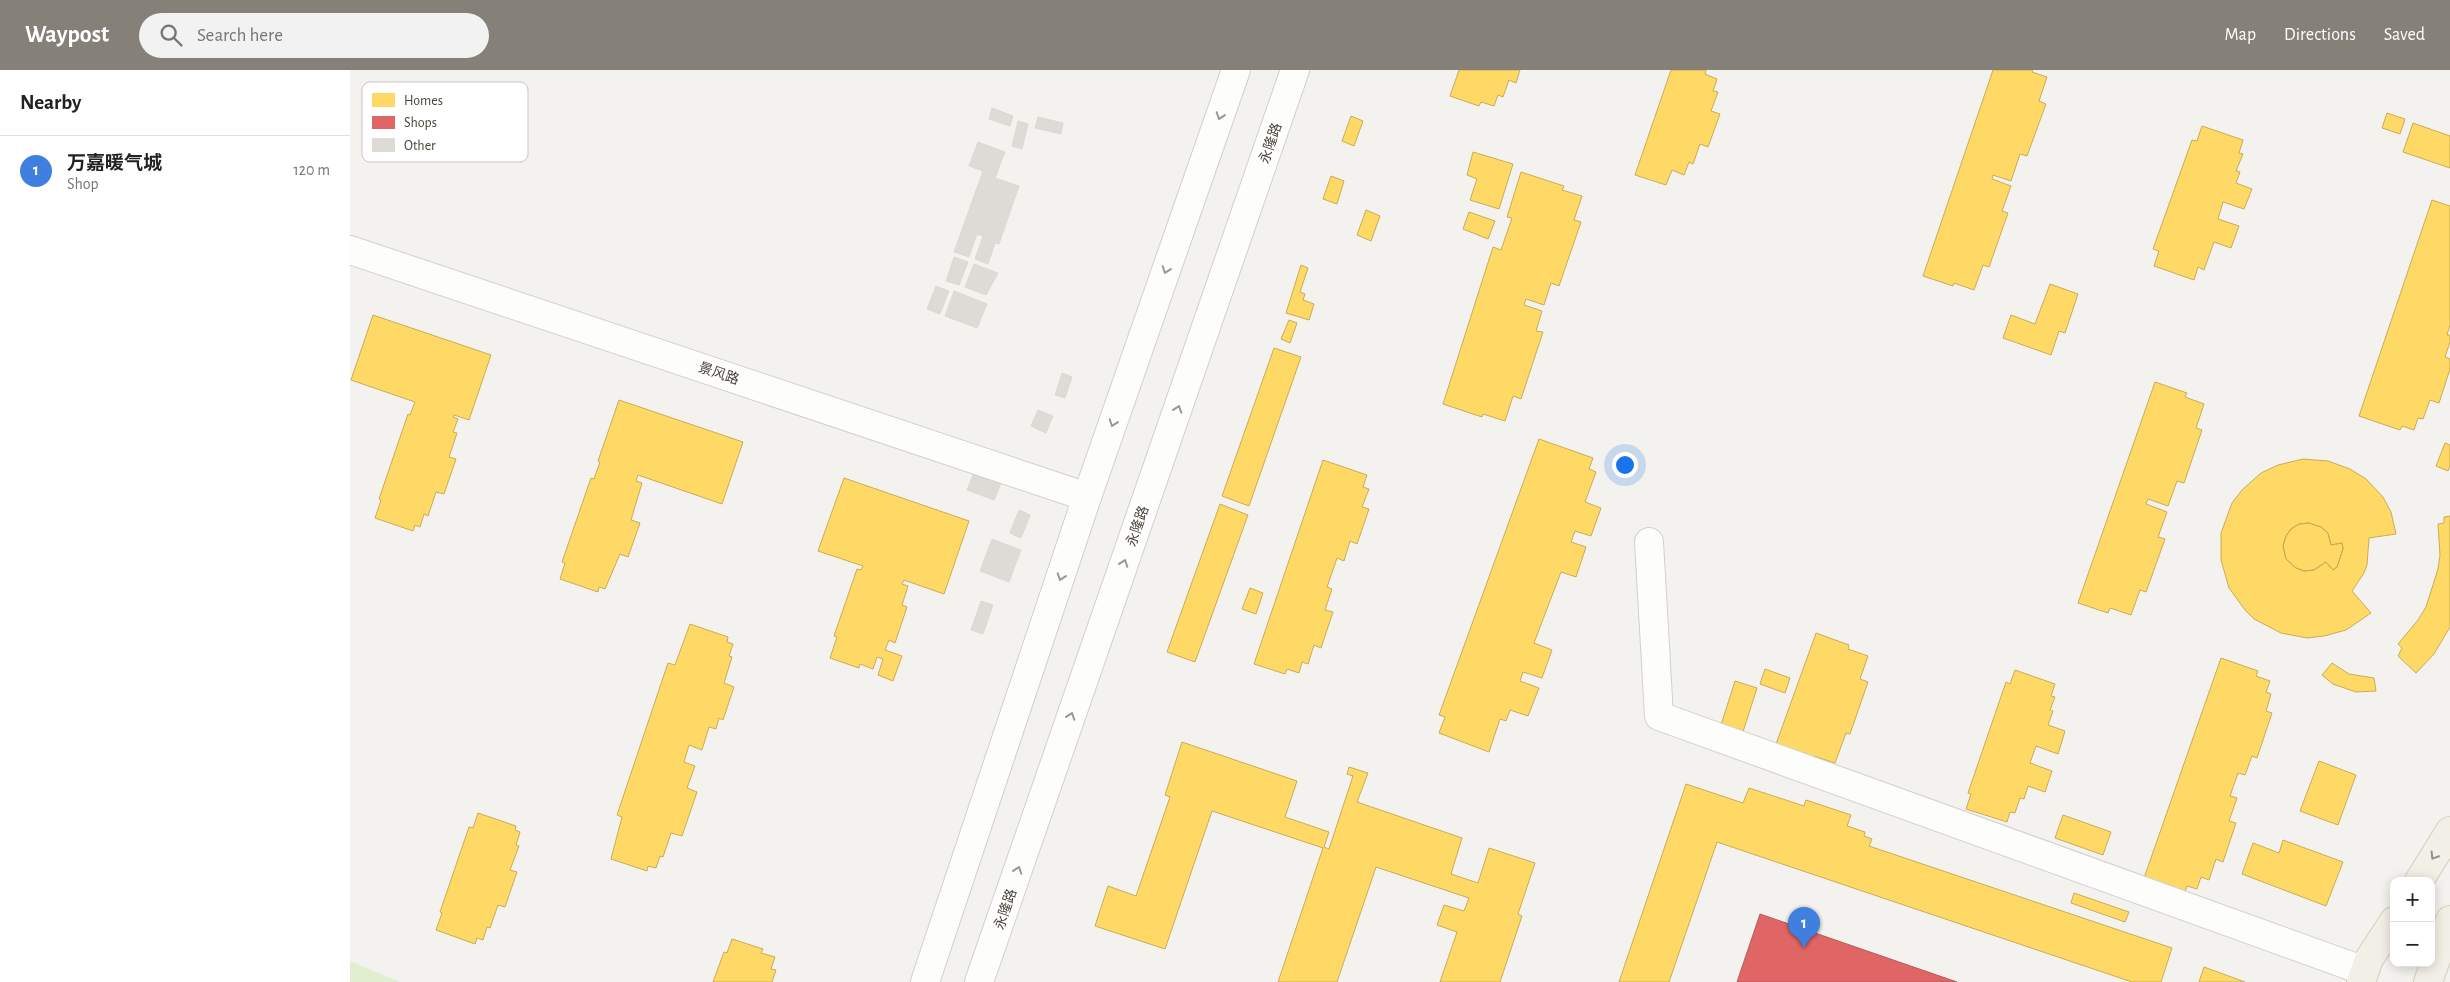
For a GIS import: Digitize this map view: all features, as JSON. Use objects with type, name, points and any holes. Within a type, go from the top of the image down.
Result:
[{"type":"main road","points":[[2421,877],[2450,831]]},
{"type":"main road","points":[[2428,982],[2450,920]]},
{"type":"main road","points":[[2360,976],[2393,922]]},
{"type":"street","points":[[925,982],[1087,497],[1236,70]]},
{"type":"street","name":"永隆路","points":[[979,982],[1295,70]]},
{"type":"street","name":"景风路","points":[[350,250],[1087,497]]},
{"type":"street","points":[[1649,542],[1659,716],[2360,976]]},
{"type":"green space","points":[[350,961],[400,982],[350,982]]},
{"type":"building: Homes","points":[[1459,70],[1520,70],[1516,83],[1509,80],[1503,97],[1498,95],[1494,106],[1481,102],[1479,106],[1450,96]]},
{"type":"building: Homes","points":[[1671,70],[1706,70],[1705,74],[1717,79],[1713,91],[1718,92],[1711,111],[1720,114],[1708,147],[1700,144],[1693,164],[1689,162],[1684,175],[1672,170],[1666,185],[1635,175]]},
{"type":"building: Homes","points":[[1993,70],[2033,70],[2032,72],[2047,77],[2039,101],[2046,104],[2027,156],[2020,154],[2011,181],[1993,175],[1992,179],[2011,186],[2002,211],[2008,213],[1989,267],[1983,265],[1974,290],[1954,283],[1953,286],[1923,276]]},
{"type":"building: Homes","points":[[2387,113],[2405,119],[2400,134],[2382,128]]},
{"type":"building: Homes","points":[[1351,116],[1363,121],[1354,146],[1342,141]]},
{"type":"building: Homes","points":[[2413,123],[2450,136],[2450,168],[2403,152]]},
{"type":"building: Homes","points":[[2202,126],[2243,140],[2239,153],[2243,154],[2236,171],[2240,172],[2236,183],[2252,189],[2244,209],[2223,202],[2218,219],[2239,226],[2231,248],[2214,242],[2204,270],[2198,267],[2194,280],[2154,266],[2159,251],[2153,249],[2192,140],[2197,141]]},
{"type":"building: Homes","points":[[1473,152],[1513,164],[1499,209],[1470,200],[1477,179],[1467,175]]},
{"type":"building: Homes","points":[[1521,172],[1564,186],[1562,190],[1582,196],[1574,220],[1581,222],[1559,286],[1551,283],[1544,305],[1526,299],[1524,305],[1542,311],[1536,331],[1543,332],[1521,399],[1513,396],[1505,421],[1483,414],[1482,417],[1443,404],[1493,247],[1501,250],[1512,218],[1507,217]]},
{"type":"building: Homes","points":[[1331,176],[1344,181],[1337,204],[1323,199]]},
{"type":"building: Homes","points":[[2432,200],[2450,206],[2450,325],[2447,335],[2450,335],[2450,342],[2445,357],[2450,359],[2450,369],[2439,403],[2430,400],[2423,419],[2418,418],[2414,430],[2402,426],[2400,430],[2359,416]]},
{"type":"building: Homes","points":[[1366,210],[1380,216],[1371,241],[1357,235]]},
{"type":"building: Homes","points":[[1469,212],[1495,221],[1488,239],[1463,229]]},
{"type":"building: Homes","points":[[1301,265],[1308,268],[1300,292],[1305,294],[1303,300],[1314,304],[1309,320],[1286,313]]},
{"type":"building: Homes","points":[[2050,284],[2078,294],[2065,333],[2059,331],[2051,355],[2003,338],[2011,315],[2035,324]]},
{"type":"building: Homes","points":[[373,315],[491,355],[469,420],[454,415],[453,417],[458,419],[453,432],[457,433],[449,457],[456,459],[444,494],[436,492],[428,516],[424,514],[420,527],[415,525],[413,531],[375,518],[381,500],[379,499],[408,414],[410,415],[415,402],[351,380]]},
{"type":"building: Homes","points":[[1289,320],[1297,323],[1290,343],[1281,339]]},
{"type":"building: Homes","points":[[1274,348],[1301,357],[1249,506],[1222,496]]},
{"type":"building: Homes","points":[[2155,382],[2187,393],[2185,397],[2204,404],[2196,428],[2202,430],[2184,483],[2177,481],[2168,506],[2148,499],[2146,504],[2167,512],[2158,537],[2165,539],[2146,592],[2140,590],[2131,615],[2110,608],[2108,613],[2078,603]]},
{"type":"building: Homes","points":[[619,400],[743,442],[722,504],[638,475],[636,481],[642,483],[631,520],[640,523],[628,557],[620,554],[605,589],[599,587],[598,592],[560,579],[565,563],[562,562],[591,478],[594,479],[600,462],[598,461]]},
{"type":"building: Homes","points":[[1539,439],[1593,458],[1589,469],[1596,472],[1585,502],[1601,508],[1591,536],[1575,531],[1571,542],[1586,547],[1576,577],[1561,572],[1534,643],[1552,650],[1542,678],[1523,672],[1520,681],[1539,688],[1528,716],[1510,710],[1506,721],[1500,719],[1489,752],[1439,733],[1445,717],[1439,715]]},
{"type":"building: Homes","points":[[2445,443],[2450,445],[2450,465],[2448,471],[2436,466]]},
{"type":"building: Homes","points":[[2303,459],[2328,461],[2350,469],[2366,479],[2383,497],[2391,512],[2396,534],[2369,538],[2367,565],[2352,591],[2371,613],[2346,630],[2307,638],[2281,633],[2254,619],[2229,588],[2221,560],[2221,533],[2232,503],[2242,490],[2261,473],[2278,465]],"holes":[[[2309,523],[2321,527],[2328,533],[2331,545],[2342,543],[2343,549],[2337,567],[2333,570],[2326,562],[2314,570],[2304,571],[2296,568],[2286,559],[2283,546],[2286,536],[2291,529],[2299,524]]]},
{"type":"building: Homes","points":[[1323,460],[1367,475],[1363,487],[1369,489],[1362,507],[1369,509],[1357,544],[1350,541],[1344,561],[1337,558],[1327,587],[1332,589],[1325,610],[1333,612],[1321,648],[1314,645],[1308,664],[1302,662],[1299,673],[1287,669],[1285,674],[1254,664]]},
{"type":"building: Homes","points":[[844,478],[969,521],[944,594],[904,580],[902,584],[908,586],[902,605],[907,607],[895,643],[889,640],[885,650],[902,656],[893,681],[878,675],[883,659],[877,657],[873,669],[860,664],[859,668],[830,658],[837,637],[834,636],[857,569],[861,570],[863,566],[818,551]]},
{"type":"building: Homes","points":[[1220,504],[1248,515],[1195,662],[1167,652]]},
{"type":"building: Homes","points":[[2450,516],[2450,627],[2434,654],[2416,673],[2398,656],[2402,648],[2398,644],[2426,607],[2438,569],[2440,555],[2438,524],[2444,523],[2444,517]]},
{"type":"building: Homes","points":[[2309,523],[2321,527],[2328,533],[2331,545],[2342,543],[2343,549],[2337,567],[2333,570],[2326,562],[2314,570],[2304,571],[2296,568],[2286,559],[2283,546],[2286,536],[2291,529],[2299,524]]},
{"type":"building: Homes","points":[[1250,588],[1263,593],[1256,614],[1242,609]]},
{"type":"building: Homes","points":[[690,624],[728,637],[727,642],[733,644],[729,656],[732,657],[724,683],[734,687],[723,720],[719,718],[716,729],[709,727],[702,750],[689,745],[684,762],[695,766],[687,788],[697,792],[682,836],[671,833],[663,857],[660,856],[656,868],[648,866],[647,871],[611,859],[622,817],[617,815],[668,663],[675,665]]},
{"type":"building: Homes","points":[[1816,633],[1849,645],[1848,649],[1868,656],[1860,679],[1868,682],[1850,734],[1846,733],[1835,763],[1814,756],[1812,760],[1775,747]]},
{"type":"building: Homes","points":[[2221,658],[2258,671],[2256,676],[2270,681],[2266,692],[2271,694],[2266,711],[2272,713],[2257,758],[2252,756],[2245,775],[2238,773],[2230,796],[2237,798],[2229,821],[2236,823],[2223,862],[2216,859],[2209,880],[2201,877],[2197,889],[2187,886],[2185,892],[2144,878]]},
{"type":"building: Homes","points":[[2332,663],[2349,674],[2374,678],[2376,691],[2356,692],[2333,684],[2322,675]]},
{"type":"building: Homes","points":[[1765,669],[1790,678],[1785,693],[1760,684]]},
{"type":"building: Homes","points":[[2015,670],[2055,684],[2051,696],[2055,697],[2050,710],[2053,711],[2048,725],[2065,731],[2058,754],[2036,746],[2030,763],[2052,771],[2045,792],[2028,786],[2024,799],[2020,798],[2015,813],[2010,812],[2007,822],[1966,809],[1971,794],[1968,793],[2006,682],[2010,684]]},
{"type":"building: Homes","points":[[1735,681],[1757,688],[1742,735],[1720,728]]},
{"type":"building: Homes","points":[[1182,742],[1297,781],[1285,817],[1329,832],[1324,847],[1329,849],[1353,776],[1347,774],[1349,767],[1368,773],[1357,802],[1462,838],[1451,874],[1478,883],[1489,848],[1535,863],[1518,914],[1522,916],[1500,982],[1440,982],[1457,932],[1437,925],[1444,905],[1464,911],[1469,898],[1376,867],[1337,982],[1278,982],[1323,848],[1212,811],[1165,949],[1095,926],[1108,886],[1136,896],[1170,797],[1165,795]]},
{"type":"building: Homes","points":[[2319,761],[2356,775],[2338,825],[2300,811]]},
{"type":"building: Homes","points":[[1686,784],[1743,803],[1749,788],[1804,806],[1806,800],[1851,815],[1847,826],[1865,832],[1864,836],[1872,839],[1869,846],[2172,948],[2161,982],[2132,982],[1717,842],[1669,982],[1619,982]]},
{"type":"building: Homes","points":[[478,813],[516,826],[515,830],[520,832],[516,845],[519,846],[510,870],[517,872],[505,907],[498,905],[490,928],[487,927],[483,940],[477,938],[475,944],[436,930],[442,913],[440,912],[469,827],[473,828]]},
{"type":"building: Homes","points":[[2063,815],[2111,832],[2103,855],[2055,838]]},
{"type":"building: Homes","points":[[2283,840],[2343,862],[2326,906],[2242,874],[2253,843],[2279,853]]},
{"type":"building: Homes","points":[[2074,893],[2129,912],[2125,922],[2071,903]]},
{"type":"building: Homes","points":[[732,939],[763,949],[761,953],[775,957],[771,969],[776,970],[772,982],[713,982],[724,952],[727,953]]},
{"type":"building: Homes","points":[[2204,967],[2245,982],[2199,982]]},
{"type":"building: Shops","points":[[1760,914],[1957,982],[1737,982]]},
{"type":"building: Other","points":[[992,108],[1013,116],[1010,126],[989,119]]},
{"type":"building: Other","points":[[1038,117],[1063,123],[1061,134],[1035,128]]},
{"type":"building: Other","points":[[1018,121],[1028,124],[1022,149],[1012,146]]},
{"type":"building: Other","points":[[978,142],[1005,152],[995,178],[1019,186],[999,244],[995,243],[988,264],[975,259],[983,236],[977,234],[969,257],[954,252],[983,171],[969,166]]},
{"type":"building: Other","points":[[954,257],[968,262],[959,285],[946,281]]},
{"type":"building: Other","points":[[974,264],[998,273],[986,295],[965,287]]},
{"type":"building: Other","points":[[936,286],[949,291],[940,314],[927,309]]},
{"type":"building: Other","points":[[954,291],[987,304],[977,328],[945,316]]},
{"type":"building: Other","points":[[1062,373],[1072,377],[1065,398],[1055,395]]},
{"type":"building: Other","points":[[1038,410],[1053,416],[1046,433],[1031,426]]},
{"type":"building: Other","points":[[974,473],[1001,483],[994,500],[967,490]]},
{"type":"building: Other","points":[[1019,510],[1030,515],[1021,538],[1010,533]]},
{"type":"building: Other","points":[[992,539],[1021,550],[1009,582],[980,571]]},
{"type":"building: Other","points":[[981,601],[993,605],[983,634],[971,630]]},
{"type":"place","name":"万嘉暖气城","points":[[1804,948]]}]
